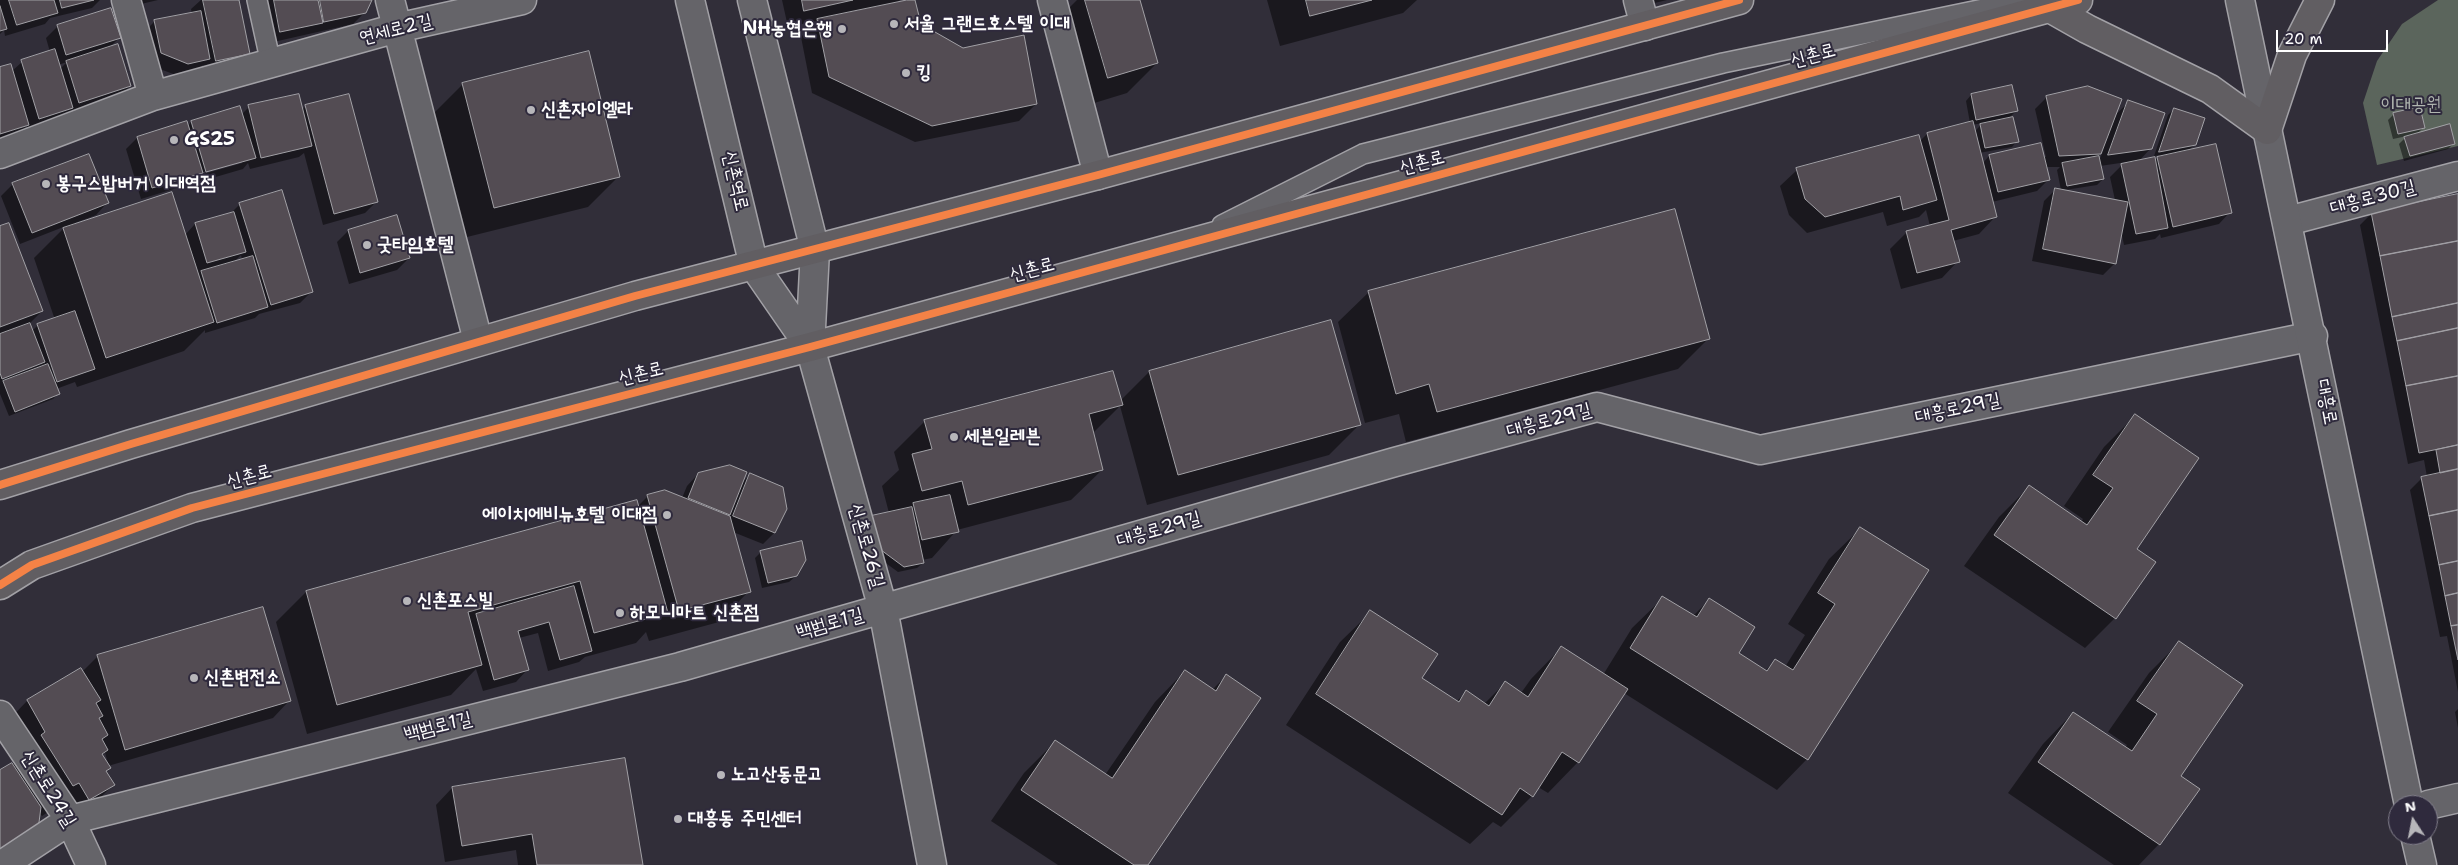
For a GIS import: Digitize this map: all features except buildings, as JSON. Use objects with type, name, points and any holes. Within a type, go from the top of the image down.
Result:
[{"type":"main road","points":[[0,486],[132,444],[635,296],[1098,176],[1739,0]]},
{"type":"main road","name":"신촌로","points":[[0,584],[32,565],[192,508],[810,347],[1178,247],[2039,4],[2078,0]]},
{"type":"main road","points":[[2039,4],[2210,89],[2267,130],[2292,55],[2320,0]]},
{"type":"street","points":[[126,0],[153,96]]},
{"type":"street","points":[[390,0],[478,341]]},
{"type":"street","name":"연세로2길","points":[[0,154],[153,96],[397,28],[522,0]]},
{"type":"street","name":"신촌역로","points":[[690,0],[754,266],[810,347]]},
{"type":"street","points":[[752,0],[815,250],[810,347]]},
{"type":"street","points":[[1052,0],[1098,176]]},
{"type":"street","points":[[1638,0],[1645,26]]},
{"type":"street","name":"대흥로","points":[[2240,0],[2313,336],[2407,795]]},
{"type":"street","name":"대흥로30길","points":[[2288,221],[2458,176]]},
{"type":"street","name":"대흥로29길","points":[[883,609],[1386,465],[1597,407],[1760,450],[2313,336]]},
{"type":"street","name":"신촌로26길","points":[[810,347],[883,609],[926,864]]},
{"type":"street","name":"백범로1길","points":[[2,865],[70,820],[680,666],[883,609]]},
{"type":"street","name":"신촌로24길","points":[[0,715],[70,820],[91,865]]},
{"type":"street","points":[[2438,803],[2458,798]]},
{"type":"street","points":[[2418,845],[2422,865]]},
{"type":"lane","points":[[257,0],[271,64]]},
{"type":"lane","points":[[1178,247],[1363,154],[1723,63],[2039,4]]},
{"type":"lane","points":[[0,580],[32,565]]},
{"type":"green space","name":"이대공원","points":[[2438,0],[2458,0],[2458,146],[2377,165],[2363,103],[2377,61],[2402,24]]},
{"type":"cycle path","points":[[0,485],[131,444],[635,296],[1098,175],[1739,0]]},
{"type":"cycle path","points":[[0,585],[32,565],[192,508],[810,347],[2078,0]]},
{"type":"place","name":"서울 그랜드호스텔 이대","points":[[894,24]]},
{"type":"place","name":"NH농협은행","points":[[842,29]]},
{"type":"place","name":"킹","points":[[906,73]]},
{"type":"place","name":"신촌자이엘라","points":[[531,110]]},
{"type":"place","name":"GS25","points":[[174,140]]},
{"type":"place","name":"봉구스밥버거 이대역점","points":[[46,184]]},
{"type":"place","name":"굿타임호텔","points":[[367,245]]},
{"type":"place","name":"세븐일레븐","points":[[954,437]]},
{"type":"place","name":"에이치에비뉴호텔 이대점","points":[[667,515]]},
{"type":"place","name":"신촌포스빌","points":[[407,601]]},
{"type":"place","name":"하모니마트 신촌점","points":[[620,613]]},
{"type":"place","name":"신촌변전소","points":[[194,678]]},
{"type":"place","name":"노고산동문고","points":[[721,775]]},
{"type":"place","name":"대흥동 주민센터","points":[[678,819]]}]
